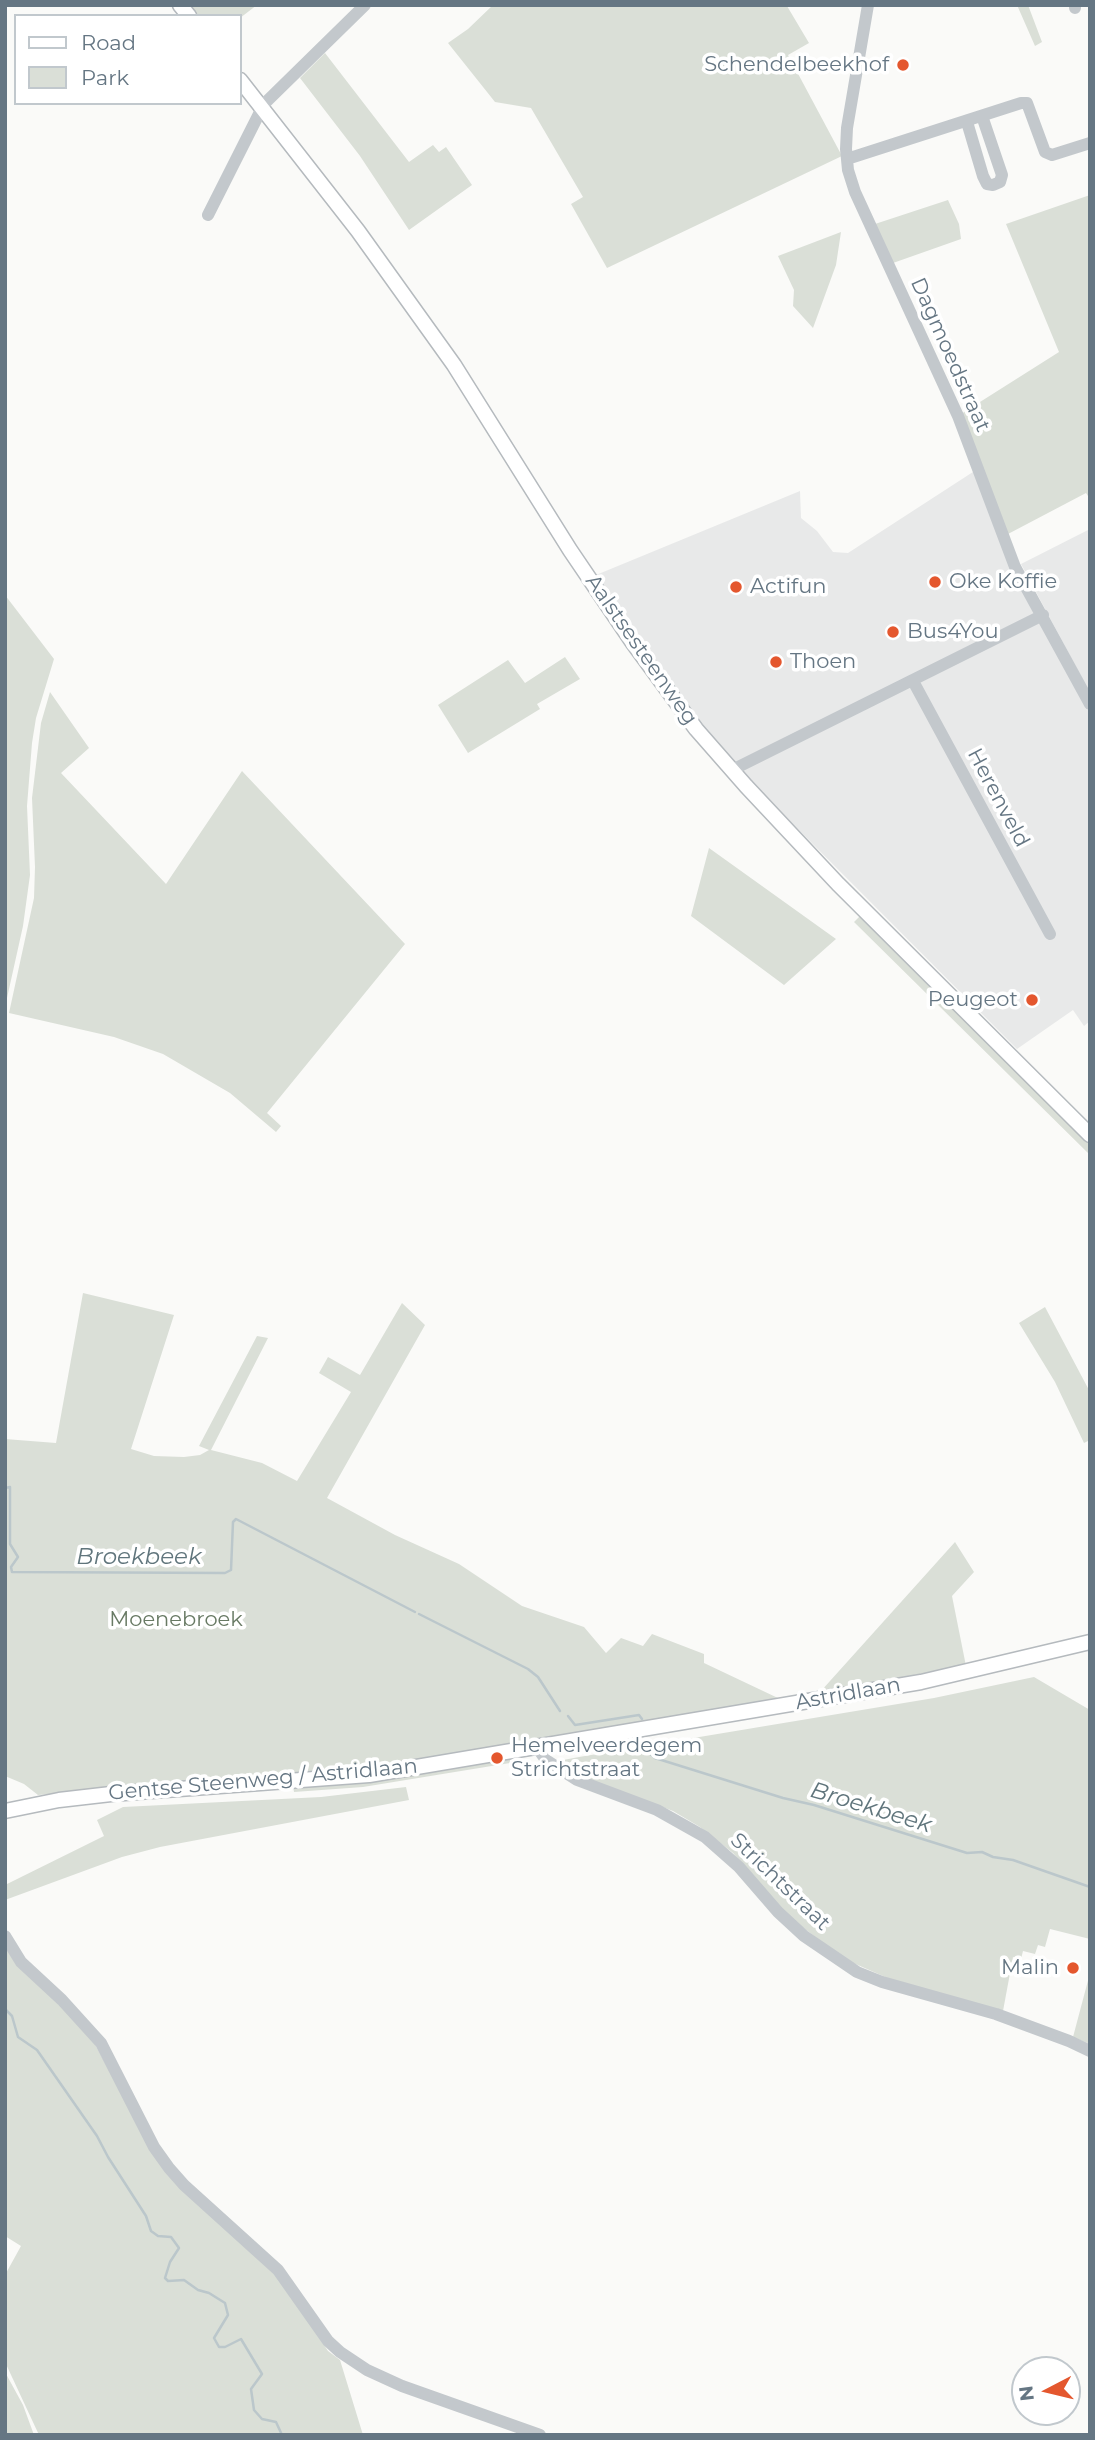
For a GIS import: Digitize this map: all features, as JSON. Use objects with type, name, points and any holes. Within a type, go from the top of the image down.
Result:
[{"type":"main road","name":"Aalstsesteenweg","points":[[242,83],[358,231],[454,365],[570,550],[696,729],[838,884],[1090,1135]]},
{"type":"main road","name":"Astridlaan","points":[[604,1736],[920,1682],[1090,1642]]},
{"type":"main road","name":"Gentse Steenweg / Astridlaan","points":[[5,1811],[58,1800],[111,1794],[369,1775],[604,1736]]},
{"type":"street","points":[[208,215],[262,108],[365,5]]},
{"type":"street","name":"Dagmoedstraat","points":[[868,5],[847,128],[847,159],[855,192],[958,416],[1015,567],[1090,705]]},
{"type":"street","points":[[847,159],[1021,103],[1027,103],[1045,152],[1052,155],[1090,143]]},
{"type":"street","points":[[967,122],[987,184],[993,185],[1000,182],[1002,176],[982,116]]},
{"type":"street","points":[[732,770],[1042,615]]},
{"type":"street","name":"Herenveld","points":[[913,681],[1050,934]]},
{"type":"street","name":"Strichtstraat","points":[[536,1746],[546,1760],[577,1780],[657,1810],[705,1837],[739,1867],[778,1912],[804,1936],[857,1972],[882,1982],[996,2014],[1069,2040],[1090,2051]]},
{"type":"street","points":[[5,1936],[21,1962],[62,2000],[101,2043],[154,2147],[169,2168],[184,2185],[278,2270],[328,2341],[367,2370],[402,2386],[540,2435]]},
{"type":"shaded area","points":[[976,470],[1061,658],[1090,714],[1090,1021],[1084,1026],[1073,1010],[1017,1049],[749,780],[705,729],[596,575],[800,491],[801,518],[817,531],[833,552],[848,553]]},
{"type":"shaded area","points":[[1090,529],[1090,693],[1021,564]]},
{"type":"green space","points":[[188,5],[257,5],[242,16],[242,14],[195,14]]},
{"type":"green space","points":[[493,5],[790,5],[787,6],[809,43],[788,55],[842,156],[607,268],[571,204],[583,197],[531,108],[495,102],[448,43],[468,29]]},
{"type":"green space","points":[[1017,5],[1028,5],[1042,42],[1035,46]]},
{"type":"green space","points":[[325,53],[409,162],[433,145],[439,152],[446,147],[472,185],[409,230],[360,156],[300,78]]},
{"type":"green space","points":[[1090,195],[1090,499],[1086,493],[1008,534],[961,414],[1059,352],[1006,224]]},
{"type":"green space","points":[[948,200],[959,224],[961,239],[893,263],[875,224]]},
{"type":"green space","points":[[841,232],[836,265],[813,328],[793,306],[794,290],[778,256]]},
{"type":"green space","points":[[5,595],[54,659],[36,718],[32,743],[27,806],[30,875],[23,926],[5,1007]]},
{"type":"green space","points":[[565,657],[580,679],[537,704],[540,709],[468,753],[438,705],[508,660],[525,683]]},
{"type":"green space","points":[[50,692],[89,748],[61,773],[166,884],[242,771],[405,944],[267,1113],[281,1126],[276,1132],[230,1093],[163,1054],[114,1037],[9,1013],[34,898],[32,798],[41,723]]},
{"type":"green space","points":[[709,848],[836,939],[784,985],[691,916]]},
{"type":"green space","points":[[860,916],[1090,1143],[1090,1155],[854,922]]},
{"type":"green space","name":"Moenebroek","points":[[83,1293],[174,1315],[131,1449],[154,1456],[184,1457],[200,1455],[209,1450],[199,1446],[257,1336],[268,1338],[211,1450],[262,1463],[297,1481],[351,1392],[319,1373],[328,1357],[360,1375],[402,1303],[425,1325],[327,1498],[395,1535],[459,1564],[522,1606],[584,1627],[606,1653],[621,1638],[643,1646],[652,1634],[704,1654],[704,1663],[780,1699],[354,1769],[38,1795],[24,1784],[5,1776],[5,1439],[56,1443]]},
{"type":"green space","points":[[1045,1307],[1090,1392],[1090,1440],[1084,1443],[1055,1382],[1019,1323]]},
{"type":"green space","points":[[955,1542],[974,1572],[952,1596],[966,1666],[821,1691]]},
{"type":"green space","points":[[1034,1677],[1090,1710],[1090,1939],[1050,1929],[1045,1947],[1038,1945],[1035,1954],[1023,1951],[1021,1959],[1013,1957],[1003,2011],[892,1980],[851,1962],[801,1926],[778,1905],[733,1853],[700,1827],[673,1811],[591,1780],[556,1763],[934,1698]]},
{"type":"green space","points":[[510,1755],[510,1763],[363,1787],[294,1792],[293,1786]]},
{"type":"green space","points":[[406,1787],[409,1800],[160,1847],[122,1857],[5,1900],[5,1885],[104,1836],[97,1820],[123,1807],[321,1797]]},
{"type":"green space","points":[[5,1944],[91,2037],[151,2148],[276,2272],[328,2351],[340,2360],[363,2435],[39,2435],[5,2362],[5,2275],[21,2246],[5,2236]]},
{"type":"green space","points":[[1090,1973],[1090,2044],[1073,2037]]},
{"type":"green space","points":[[5,2372],[23,2405],[34,2435],[5,2435]]},
{"type":"waterway","name":"Broekbeek","points":[[5,1488],[10,1487],[10,1544],[18,1557],[11,1567],[12,1572],[225,1573],[231,1570],[233,1522],[236,1519],[415,1612]]},
{"type":"waterway","name":"Broekbeek","points":[[419,1614],[528,1669],[538,1677],[560,1711]]},
{"type":"waterway","name":"Broekbeek","points":[[568,1716],[575,1725],[639,1715],[642,1719]]},
{"type":"waterway","name":"Broekbeek","points":[[647,1751],[655,1758],[783,1798],[814,1805],[967,1853],[982,1852],[1013,1860],[1090,1887]]},
{"type":"waterway","points":[[5,2009],[12,2016],[18,2037],[37,2050],[97,2136],[146,2216],[151,2231],[158,2236],[171,2237],[179,2248],[170,2262],[165,2278],[168,2281],[184,2280],[225,2303],[228,2315],[214,2338],[219,2347],[241,2339],[262,2374],[251,2389],[254,2410],[262,2419],[276,2422],[282,2435]]},
{"type":"place","name":"Schendelbeekhof","points":[[903,65]]},
{"type":"place","name":"Oke Koffie","points":[[935,582]]},
{"type":"place","name":"Actifun","points":[[736,587]]},
{"type":"place","name":"Bus4You","points":[[893,632]]},
{"type":"place","name":"Thoen","points":[[776,662]]},
{"type":"place","name":"Peugeot","points":[[1032,1000]]},
{"type":"place","name":"Hemelveerdegem Strichtstraat","points":[[497,1758]]},
{"type":"place","name":"Malin","points":[[1073,1968]]}]
